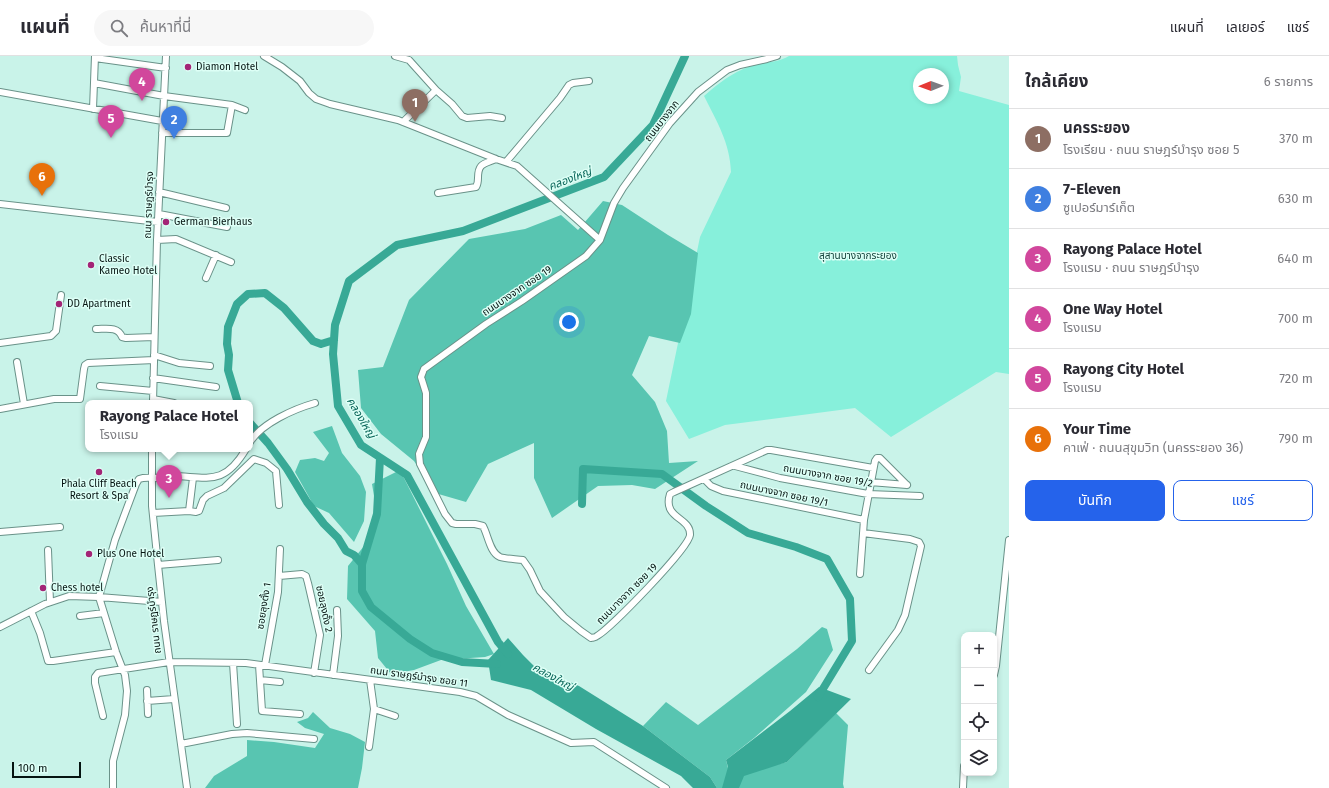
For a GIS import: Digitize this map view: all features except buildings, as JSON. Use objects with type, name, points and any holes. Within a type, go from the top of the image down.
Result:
[{"type":"street","name":"ถนน ราษฎร์บำรุง","points":[[153,400],[157,240],[166,56]]},
{"type":"street","points":[[395,56],[410,58],[436,90],[452,104],[462,116],[467,118],[490,116],[502,118]]},
{"type":"street","name":"ถนนบางจาก","points":[[600,240],[614,203],[623,188],[670,123],[698,92],[727,70],[740,65],[777,56]]},
{"type":"street","points":[[93,109],[95,57],[166,68]]},
{"type":"street","points":[[267,57],[300,81],[309,93],[316,99],[330,104],[403,122],[517,166],[600,240]]},
{"type":"street","points":[[506,162],[560,98],[569,85],[589,81]]},
{"type":"street","points":[[94,83],[164,96],[232,105],[245,110]]},
{"type":"street","points":[[403,122],[436,90]]},
{"type":"street","points":[[0,92],[162,121]]},
{"type":"street","points":[[162,133],[227,133],[232,105]]},
{"type":"street","points":[[438,192],[476,187],[478,185],[478,168],[496,159]]},
{"type":"street","points":[[159,192],[226,208]]},
{"type":"street","points":[[0,204],[158,222]]},
{"type":"street","points":[[159,214],[227,227]]},
{"type":"street","points":[[157,240],[176,239],[231,262]]},
{"type":"street","name":"ถนนบางจาก ซอย 19","points":[[600,240],[586,256],[522,301],[486,324],[424,369],[421,377],[426,393],[426,434],[419,454],[420,464],[445,514],[452,523],[475,524],[483,526],[493,551],[499,557],[523,560],[530,570],[540,592],[581,631],[592,638],[598,636],[610,626],[669,566],[685,546],[689,539],[689,529],[673,515],[669,507],[670,494],[692,483],[735,466],[767,450],[775,450],[873,468]]},
{"type":"street","points":[[206,278],[216,255]]},
{"type":"street","points":[[0,343],[51,336],[56,331],[61,295]]},
{"type":"street","points":[[96,329],[116,329],[120,332],[122,337],[126,338],[154,337]]},
{"type":"street","points":[[0,409],[54,399],[80,399],[84,369],[85,365],[88,363],[154,357],[179,363],[210,366]]},
{"type":"street","points":[[17,362],[24,404]]},
{"type":"street","points":[[153,378],[216,387]]},
{"type":"street","points":[[100,386],[153,391]]},
{"type":"street","points":[[253,438],[259,431],[284,415],[300,407],[315,403]]},
{"type":"street","name":"ถนน ราษฎร์บำรุง","points":[[152,452],[153,513],[158,566],[169,662],[187,788]]},
{"type":"street","points":[[113,788],[113,761],[126,708],[126,683],[99,597],[115,540],[137,482],[142,478],[172,476],[213,478],[223,474],[232,467],[244,452]]},
{"type":"street","points":[[860,574],[864,520],[870,482],[877,458],[880,458],[907,485],[870,482]]},
{"type":"street","points":[[153,513],[199,511],[203,500],[207,496],[224,488],[254,459],[266,463],[276,471],[279,505]]},
{"type":"street","name":"ถนนบางจาก ซอย 19/2","points":[[735,466],[780,478],[868,494],[920,496]]},
{"type":"street","points":[[189,511],[194,478]]},
{"type":"street","name":"ถนนบางจาก ซอย 19/1","points":[[704,479],[711,486],[723,491],[864,520]]},
{"type":"street","points":[[0,532],[60,526]]},
{"type":"street","points":[[863,533],[910,538],[919,542],[921,546],[905,615],[898,630],[868,670]]},
{"type":"street","points":[[996,668],[1009,540]]},
{"type":"street","name":"ซอยลุงตั้ง 1","points":[[280,549],[278,592],[260,680],[262,711],[300,714]]},
{"type":"street","points":[[48,550],[50,602]]},
{"type":"street","points":[[158,566],[218,560]]},
{"type":"street","name":"ซอยลุงตั้ง 2","points":[[279,576],[302,574],[306,576],[320,635],[314,672]]},
{"type":"street","points":[[0,627],[50,602],[69,596],[162,602]]},
{"type":"street","points":[[333,675],[338,636],[337,610]]},
{"type":"street","points":[[31,611],[42,638],[48,661],[116,652]]},
{"type":"street","points":[[80,616],[104,613]]},
{"type":"street","name":"ถนน ราษฎร์บำรุง ซอย 11","points":[[103,716],[95,683],[95,677],[98,673],[169,662],[246,663],[262,665],[460,692],[476,696],[508,715],[556,737],[572,743],[594,742],[666,788]]},
{"type":"street","points":[[233,663],[236,724]]},
{"type":"street","points":[[260,680],[280,682]]},
{"type":"street","points":[[369,747],[374,709],[370,680]]},
{"type":"street","points":[[147,690],[148,714]]},
{"type":"street","points":[[147,701],[174,699]]},
{"type":"street","points":[[374,709],[395,716]]},
{"type":"street","points":[[180,744],[232,734],[247,733],[314,739]]},
{"type":"street","points":[[963,788],[964,776]]},
{"type":"green space","name":"สุสานบางจากระยอง","points":[[789,56],[957,56],[961,77],[959,91],[1009,105],[1009,374],[996,372],[891,437],[855,408],[725,425],[689,439],[666,401],[700,237],[731,172],[725,142],[704,96],[737,72],[751,66],[775,61]]},
{"type":"shaded area","points":[[603,201],[622,205],[698,253],[691,314],[680,343],[649,336],[632,375],[655,402],[667,431],[669,463],[698,461],[655,489],[632,485],[598,486],[552,518],[534,478],[534,443],[488,464],[466,502],[435,493],[414,461],[381,434],[361,408],[358,370],[383,367],[409,300],[469,239],[525,229],[561,215],[578,230]]},
{"type":"shaded area","points":[[332,426],[342,453],[360,476],[366,492],[364,521],[354,542],[329,513],[314,506],[295,472],[300,460],[315,458],[324,461],[329,453],[313,432]]},
{"type":"shaded area","points":[[400,470],[447,564],[466,606],[494,654],[485,657],[441,660],[414,670],[391,674],[378,658],[375,631],[347,599],[348,566],[368,541],[375,528],[377,514],[372,484]]},
{"type":"shaded area","points":[[822,627],[827,629],[833,650],[806,692],[754,738],[726,760],[730,776],[787,762],[836,713],[848,725],[843,784],[844,788],[717,788],[710,777],[643,726],[666,702],[698,725],[797,649]]},
{"type":"shaded area","points":[[313,712],[330,728],[350,734],[365,742],[358,788],[205,788],[214,776],[247,756],[247,740],[315,748],[324,734],[305,728],[297,722],[308,718]]},
{"type":"water","points":[[508,638],[535,667],[579,686],[643,726],[710,777],[717,788],[693,788],[681,776],[596,729],[531,690],[491,680],[488,660]]},
{"type":"water","points":[[819,687],[851,699],[787,762],[744,776],[739,788],[722,788],[728,767],[726,760]]},
{"type":"waterway","name":"คลองใหญ่","points":[[508,654],[498,642],[407,475],[361,445],[338,406],[333,354],[335,325],[349,281],[397,245],[463,231],[604,177],[653,125],[685,56]]},
{"type":"waterway","points":[[237,400],[228,370],[228,327],[237,304],[248,294],[265,293],[284,308],[313,341],[321,344],[334,340]]},
{"type":"waterway","points":[[253,426],[268,443],[287,469],[307,502],[324,524],[338,538],[346,551],[354,555],[362,564]]},
{"type":"waterway","points":[[380,458],[377,514],[362,564],[362,591],[371,607],[410,639],[432,653],[462,662],[497,664]]},
{"type":"waterway","points":[[582,504],[583,469],[662,474],[706,506],[748,533],[796,547],[827,559],[850,599],[852,641],[818,697]]},
{"type":"place","name":"Diamon Hotel","points":[[188,67]]},
{"type":"place","name":"One Way Hotel","points":[[142,101]]},
{"type":"place","name":"นครระยอง","points":[[415,122]]},
{"type":"place","name":"Rayong City Hotel","points":[[111,138]]},
{"type":"place","name":"7-Eleven","points":[[174,139]]},
{"type":"place","name":"Your Time","points":[[42,196]]},
{"type":"place","name":"German Bierhaus","points":[[166,222]]},
{"type":"place","name":"Classic Kameo Hotel","points":[[91,265]]},
{"type":"place","name":"DD Apartment","points":[[59,304]]},
{"type":"place","name":"Phala Cliff Beach Resort & Spa","points":[[99,472]]},
{"type":"place","name":"Rayong Palace Hotel","points":[[169,498]]},
{"type":"place","name":"Plus One Hotel","points":[[89,554]]},
{"type":"place","name":"Chess hotel","points":[[43,588]]}]
